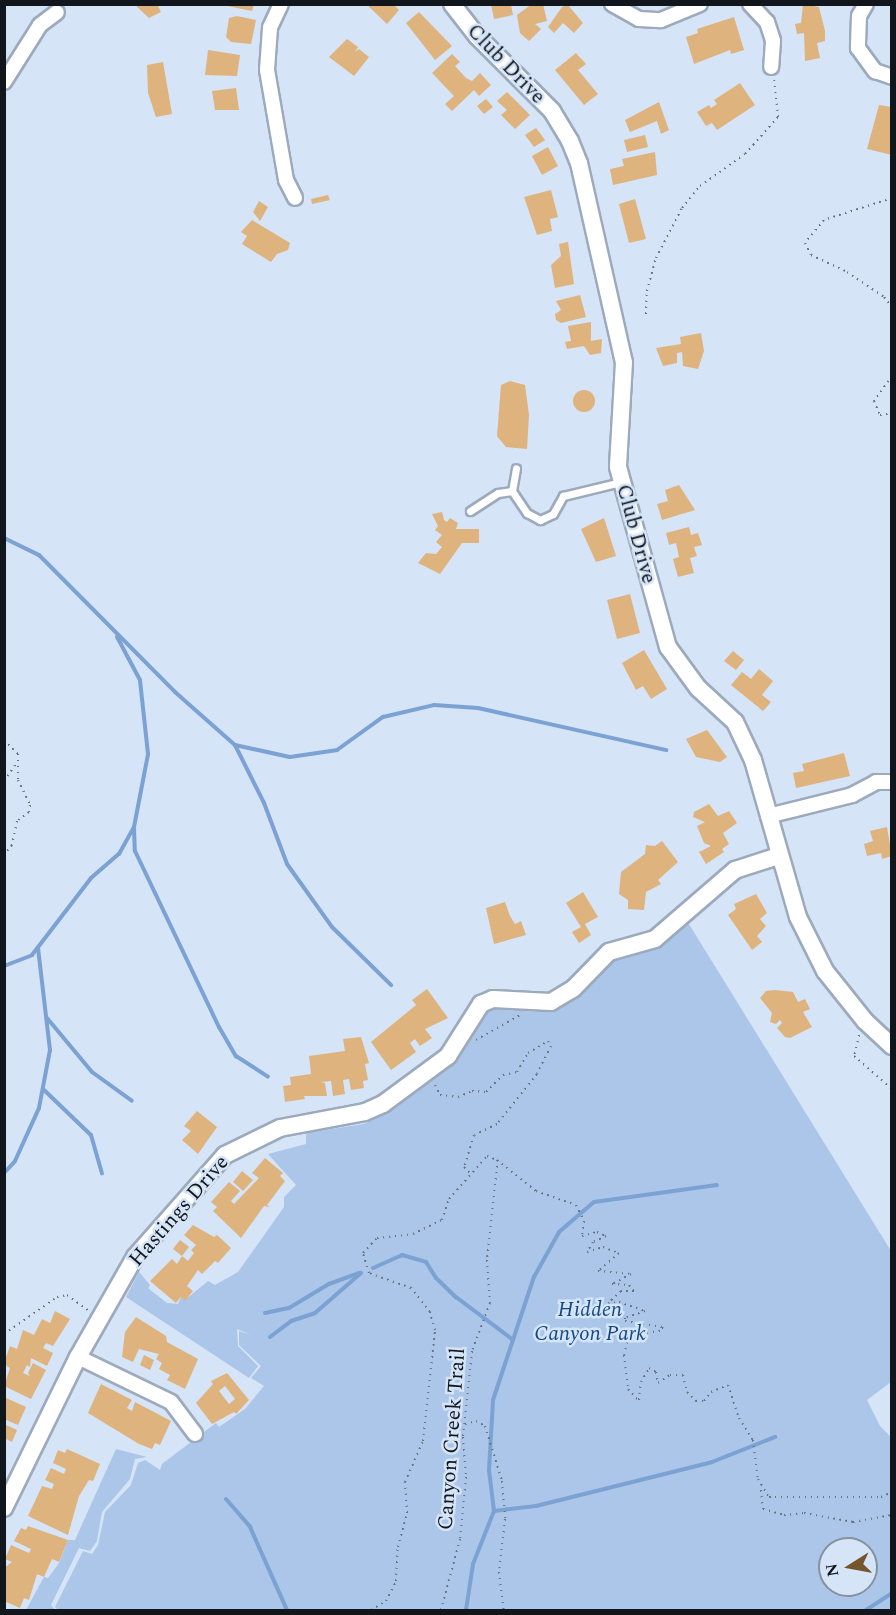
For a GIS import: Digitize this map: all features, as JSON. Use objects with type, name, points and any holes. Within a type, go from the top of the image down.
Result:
[{"type":"street","points":[[280,4],[270,28],[267,70],[286,180],[295,198]]},
{"type":"street","name":"Club Drive","points":[[452,4],[477,36],[552,111],[577,156],[624,362],[617,452],[621,482],[668,647],[698,688],[735,722],[753,760],[778,856],[798,917],[825,970],[865,1021],[891,1046]]},
{"type":"street","points":[[612,4],[639,19],[661,20],[700,4]]},
{"type":"street","points":[[750,4],[767,22],[773,41],[771,67]]},
{"type":"street","points":[[866,4],[859,16],[858,48],[875,70],[891,77]]},
{"type":"street","points":[[4,82],[40,25],[57,12]]},
{"type":"street","points":[[768,816],[852,795],[876,782],[891,782]]},
{"type":"street","name":"Hastings Drive","points":[[4,1508],[78,1357],[135,1257],[219,1160],[240,1145],[280,1128],[365,1112],[383,1104],[448,1056],[481,1004],[493,999],[550,1002],[573,989],[609,952],[655,939],[735,870],[778,856]]},
{"type":"street","points":[[78,1357],[171,1402],[195,1434]]},
{"type":"lane","points":[[516,468],[512,491],[527,513],[540,520],[553,514],[563,496],[621,482]]},
{"type":"lane","points":[[470,511],[498,493],[512,491]]},
{"type":"path","points":[[646,314],[647,291],[656,258],[682,208],[700,186],[745,154],[778,117],[780,106],[771,67]]},
{"type":"path","points":[[891,198],[824,220],[805,243],[811,255],[847,272],[884,297],[891,308]]},
{"type":"path","points":[[891,376],[874,401],[880,415],[891,413]]},
{"type":"path","points":[[4,740],[13,745],[18,761],[18,780],[28,795],[30,812],[17,821],[12,845],[4,855]]},
{"type":"path","points":[[4,781],[18,761]]},
{"type":"path","points":[[473,1041],[525,1013]]},
{"type":"path","points":[[865,1021],[854,1056],[891,1089]]},
{"type":"path","points":[[434,1083],[440,1095],[458,1097],[472,1091],[486,1092],[503,1075],[517,1072],[528,1053],[548,1041],[551,1046],[537,1074],[497,1124],[474,1135],[464,1167],[472,1175]]},
{"type":"path","points":[[371,1611],[386,1601],[396,1581],[398,1546],[407,1512],[405,1482],[423,1441],[435,1330],[430,1312],[411,1288],[369,1273],[363,1253],[377,1238],[413,1234],[436,1224],[447,1212],[449,1199],[487,1156],[496,1160],[536,1191],[576,1205],[584,1221],[582,1236],[601,1232],[606,1236],[593,1242],[587,1252],[603,1247],[619,1253],[599,1267],[598,1272],[631,1274],[612,1284],[629,1285],[634,1291],[621,1291],[608,1303],[619,1302],[645,1311],[625,1318],[625,1321],[663,1327],[660,1331],[636,1334],[627,1342],[624,1355],[630,1392],[639,1400],[641,1382],[649,1368],[656,1372],[658,1383],[670,1376],[683,1375],[687,1392],[696,1401],[704,1401],[711,1392],[728,1385],[739,1418],[753,1440],[763,1509],[784,1515],[804,1513],[853,1522],[891,1515]]},
{"type":"path","name":"Canyon Creek Trail","points":[[441,1611],[460,1539],[466,1485],[465,1424],[472,1351],[490,1303],[487,1260],[496,1160]]},
{"type":"path","points":[[4,1334],[57,1296],[67,1295],[88,1311]]},
{"type":"path","points":[[465,1424],[476,1421],[485,1426],[502,1481],[505,1519],[499,1572],[504,1611]]},
{"type":"path","points":[[761,1490],[777,1500],[803,1496],[819,1499],[839,1495],[881,1497],[891,1492]]},
{"type":"green space","name":"Hidden Canyon Park","points":[[687,921],[891,1251],[891,1382],[867,1400],[880,1426],[891,1437],[891,1610],[58,1610],[55,1607],[83,1551],[92,1554],[98,1545],[105,1512],[131,1485],[138,1463],[145,1460],[160,1470],[162,1464],[216,1423],[219,1427],[245,1409],[264,1386],[251,1378],[261,1366],[239,1345],[239,1331],[251,1335],[237,1329],[238,1346],[258,1366],[249,1378],[126,1297],[139,1272],[150,1285],[148,1288],[167,1303],[178,1304],[181,1297],[185,1300],[208,1281],[215,1285],[238,1272],[284,1207],[284,1197],[296,1185],[268,1154],[306,1144],[306,1133],[364,1124],[391,1111],[432,1081],[451,1062],[488,1010],[503,1007],[531,1011],[566,1004],[613,958]]},
{"type":"green space","points":[[116,1449],[147,1457],[135,1459],[130,1479],[102,1512],[97,1541],[90,1551],[79,1548],[51,1605],[55,1610],[26,1610],[44,1577],[48,1578],[59,1563],[68,1540],[75,1540]]},
{"type":"building","points":[[218,4],[254,4],[252,11]]},
{"type":"building","points":[[366,4],[393,4],[399,10],[387,24]]},
{"type":"building","points":[[491,4],[511,5],[513,15],[494,19]]},
{"type":"building","points":[[532,4],[543,4],[547,21],[535,24],[541,29],[529,41],[520,33],[517,15]]},
{"type":"building","points":[[803,4],[819,7],[825,31],[825,41],[817,43],[820,58],[805,61],[804,33],[797,34],[795,24],[801,23]]},
{"type":"building","points":[[135,5],[162,5],[158,6],[161,12],[149,18]]},
{"type":"building","points":[[568,5],[583,23],[574,33],[563,23],[554,33],[548,27],[562,7]]},
{"type":"building","points":[[419,12],[452,46],[435,60],[406,23]]},
{"type":"building","points":[[237,16],[256,20],[251,44],[231,42],[226,37],[229,18]]},
{"type":"building","points":[[734,17],[744,50],[731,54],[730,50],[694,64],[686,37],[698,33],[697,29]]},
{"type":"building","points":[[347,39],[358,47],[355,52],[359,49],[369,57],[354,76],[329,57]]},
{"type":"building","points":[[208,50],[240,55],[237,76],[205,75]]},
{"type":"building","points":[[576,53],[586,64],[578,70],[598,94],[584,105],[555,70]]},
{"type":"building","points":[[452,54],[460,62],[455,66],[466,78],[472,81],[480,73],[491,85],[479,96],[474,90],[452,111],[445,104],[454,96],[432,73]]},
{"type":"building","points":[[163,62],[172,114],[156,117],[148,93],[147,65]]},
{"type":"building","points":[[740,83],[755,105],[717,130],[712,123],[706,126],[697,112],[709,105],[711,108],[717,104],[714,100]]},
{"type":"building","points":[[236,88],[239,110],[215,110],[212,91]]},
{"type":"building","points":[[507,92],[530,115],[515,129],[501,115],[507,110],[497,101]]},
{"type":"building","points":[[486,99],[493,107],[484,114],[477,106]]},
{"type":"building","points":[[659,102],[669,130],[661,134],[657,121],[630,132],[625,120]]},
{"type":"building","points":[[879,105],[892,107],[892,155],[867,149]]},
{"type":"building","points":[[536,128],[545,140],[534,147],[525,135]]},
{"type":"building","points":[[645,135],[648,147],[627,152],[624,140]]},
{"type":"building","points":[[548,147],[558,166],[542,175],[532,156]]},
{"type":"building","points":[[655,152],[657,175],[613,185],[610,169],[624,166],[622,159]]},
{"type":"building","points":[[551,190],[558,217],[550,219],[552,231],[537,235],[524,197]]},
{"type":"building","points":[[328,195],[330,200],[312,204],[311,199]]},
{"type":"building","points":[[635,199],[646,239],[629,243],[619,204]]},
{"type":"building","points":[[259,201],[268,207],[260,221],[253,212]]},
{"type":"building","points":[[252,220],[290,243],[288,250],[277,254],[271,262],[242,244],[247,236],[241,232]]},
{"type":"building","points":[[568,242],[574,284],[555,288],[551,265],[561,256],[559,244]]},
{"type":"building","points":[[580,295],[586,317],[561,323],[556,320],[555,314],[561,310],[556,301]]},
{"type":"building","points":[[591,322],[591,341],[602,339],[601,353],[590,355],[584,346],[567,349],[565,342],[571,341],[568,326]]},
{"type":"building","points":[[701,333],[704,351],[698,369],[683,366],[682,352],[677,353],[677,363],[663,366],[656,348],[681,344],[680,337]]},
{"type":"building","points":[[510,381],[525,385],[529,415],[527,449],[506,447],[497,436],[501,385]]},
{"type":"building","points":[[584,390],[592,393],[595,401],[592,409],[584,412],[576,409],[573,401],[576,393]]},
{"type":"building","points":[[679,485],[695,510],[662,520],[657,504],[668,501],[665,490]]},
{"type":"building","points":[[442,512],[444,520],[447,522],[450,518],[458,523],[456,529],[479,529],[479,543],[462,543],[440,574],[418,563],[426,553],[436,554],[442,547],[436,542],[442,535],[435,530],[438,526],[432,514]]},
{"type":"building","points":[[604,518],[616,556],[596,562],[581,529]]},
{"type":"building","points":[[689,527],[691,535],[698,533],[702,545],[694,547],[697,556],[690,558],[694,573],[678,577],[673,559],[679,557],[676,543],[669,545],[666,533]]},
{"type":"building","points":[[630,594],[640,633],[617,639],[607,600]]},
{"type":"building","points":[[644,650],[667,689],[651,699],[643,686],[636,690],[622,663]]},
{"type":"building","points":[[733,651],[744,660],[736,670],[724,661]]},
{"type":"building","points":[[759,669],[773,681],[762,695],[771,702],[763,711],[731,685],[742,672],[751,679]]},
{"type":"building","points":[[707,730],[727,757],[720,762],[696,757],[686,739]]},
{"type":"building","points":[[844,753],[850,776],[796,788],[793,773],[804,771],[802,764]]},
{"type":"building","points":[[709,804],[718,816],[729,811],[737,823],[723,833],[729,844],[722,849],[724,852],[706,864],[699,852],[711,846],[704,843],[697,826],[705,822],[693,817],[694,812]]},
{"type":"building","points":[[887,827],[892,856],[882,859],[881,853],[867,856],[864,844],[873,841],[870,831]]},
{"type":"building","points":[[662,841],[678,862],[658,880],[661,884],[646,892],[644,910],[628,909],[628,900],[619,894],[621,872],[645,854],[646,845],[655,846]]},
{"type":"building","points":[[583,892],[598,917],[585,924],[591,935],[579,943],[572,932],[581,927],[566,903]]},
{"type":"building","points":[[756,894],[767,913],[760,919],[766,926],[757,936],[762,942],[752,950],[728,915],[736,909],[734,904]]},
{"type":"building","points":[[505,902],[515,924],[521,921],[526,935],[494,944],[486,908]]},
{"type":"building","points":[[427,989],[448,1018],[425,1029],[432,1038],[420,1046],[415,1039],[410,1043],[416,1052],[391,1070],[371,1042],[416,1005],[412,1000]]},
{"type":"building","points":[[766,991],[793,992],[798,1002],[805,999],[810,1009],[803,1012],[812,1027],[790,1038],[785,1037],[777,1028],[782,1023],[780,1020],[776,1024],[770,1022],[772,1013],[760,998]]},
{"type":"building","points":[[361,1037],[369,1063],[365,1064],[368,1080],[363,1081],[364,1088],[351,1090],[349,1079],[343,1080],[345,1094],[333,1096],[331,1081],[321,1082],[325,1083],[327,1096],[304,1096],[305,1099],[285,1102],[283,1086],[291,1085],[290,1077],[311,1074],[309,1056],[345,1051],[343,1039]]},
{"type":"building","points":[[197,1111],[217,1127],[198,1154],[182,1140],[191,1131],[184,1126]]},
{"type":"building","points":[[265,1158],[283,1173],[280,1176],[285,1181],[267,1205],[270,1207],[264,1206],[241,1238],[213,1211],[217,1207],[211,1202],[229,1182],[240,1191],[231,1201],[234,1204],[259,1178],[252,1173]]},
{"type":"building","points":[[242,1171],[253,1180],[243,1191],[233,1182]]},
{"type":"building","points":[[193,1225],[214,1237],[217,1235],[231,1248],[218,1263],[215,1261],[202,1274],[198,1270],[187,1286],[193,1291],[185,1301],[181,1297],[176,1303],[150,1281],[172,1259],[177,1264],[182,1256],[188,1261],[194,1253],[191,1250],[196,1245],[184,1235]]},
{"type":"building","points":[[180,1240],[189,1247],[182,1256],[173,1249]]},
{"type":"building","points":[[55,1311],[70,1319],[53,1346],[46,1343],[43,1348],[53,1353],[47,1366],[31,1358],[30,1367],[27,1365],[23,1373],[30,1376],[28,1373],[33,1363],[46,1370],[31,1399],[4,1386],[10,1368],[5,1365],[5,1360],[10,1346],[17,1349],[23,1330],[34,1335],[42,1319],[50,1323]]},
{"type":"building","points":[[136,1317],[166,1336],[167,1342],[198,1359],[185,1389],[167,1380],[170,1375],[159,1369],[162,1363],[156,1359],[159,1354],[139,1349],[133,1362],[122,1357],[125,1332]]},
{"type":"building","points":[[144,1355],[154,1360],[150,1370],[140,1365]]},
{"type":"building","points":[[227,1373],[249,1400],[236,1414],[234,1412],[212,1424],[196,1403],[213,1384],[211,1381]],"holes":[[[225,1386],[235,1399],[229,1404],[219,1391]]]},
{"type":"building","points":[[101,1384],[132,1400],[127,1408],[132,1411],[135,1402],[171,1421],[160,1445],[155,1443],[152,1449],[139,1444],[88,1413]]},
{"type":"building","points":[[4,1397],[26,1407],[18,1425],[4,1419]]},
{"type":"building","points":[[4,1424],[17,1430],[12,1442],[4,1438]]},
{"type":"building","points":[[67,1449],[100,1464],[93,1481],[89,1480],[79,1496],[68,1535],[28,1516],[42,1486],[52,1489],[54,1484],[45,1480],[51,1468],[64,1474],[66,1469],[53,1463],[58,1450],[65,1453]]},
{"type":"building","points":[[28,1526],[68,1540],[59,1562],[52,1559],[44,1577],[37,1574],[29,1600],[24,1598],[20,1608],[4,1601],[4,1568],[12,1562],[5,1559],[11,1545],[29,1553],[31,1549],[14,1541],[21,1528],[26,1530]]},
{"type":"waterway","points":[[4,538],[39,555],[175,692],[235,745],[290,757],[337,750],[383,717],[434,705],[478,708],[666,750]]},
{"type":"waterway","points":[[4,966],[32,955],[91,878],[119,854],[134,827],[148,754],[140,680],[117,637]]},
{"type":"waterway","points":[[235,745],[264,803],[287,864],[332,927],[391,985]]},
{"type":"waterway","points":[[134,828],[135,851],[219,1027],[236,1056],[268,1077]]},
{"type":"waterway","points":[[4,1173],[15,1161],[39,1108],[50,1050],[38,948]]},
{"type":"waterway","points":[[47,1018],[92,1072],[132,1101]]},
{"type":"waterway","points":[[43,1089],[91,1135],[102,1173]]},
{"type":"waterway","points":[[466,1610],[473,1564],[494,1511],[489,1470],[493,1400],[534,1277],[559,1232],[594,1202],[717,1185]]},
{"type":"waterway","points":[[373,1268],[402,1255],[426,1262],[436,1278],[456,1297],[512,1339]]},
{"type":"waterway","points":[[265,1313],[289,1308],[329,1284],[360,1273]]},
{"type":"waterway","points":[[270,1337],[291,1321],[315,1313],[361,1273]]},
{"type":"waterway","points":[[494,1511],[536,1506],[712,1462],[775,1437]]},
{"type":"waterway","points":[[226,1499],[250,1527],[287,1610]]},
{"type":"waterway","points":[[866,1610],[892,1593]]}]
